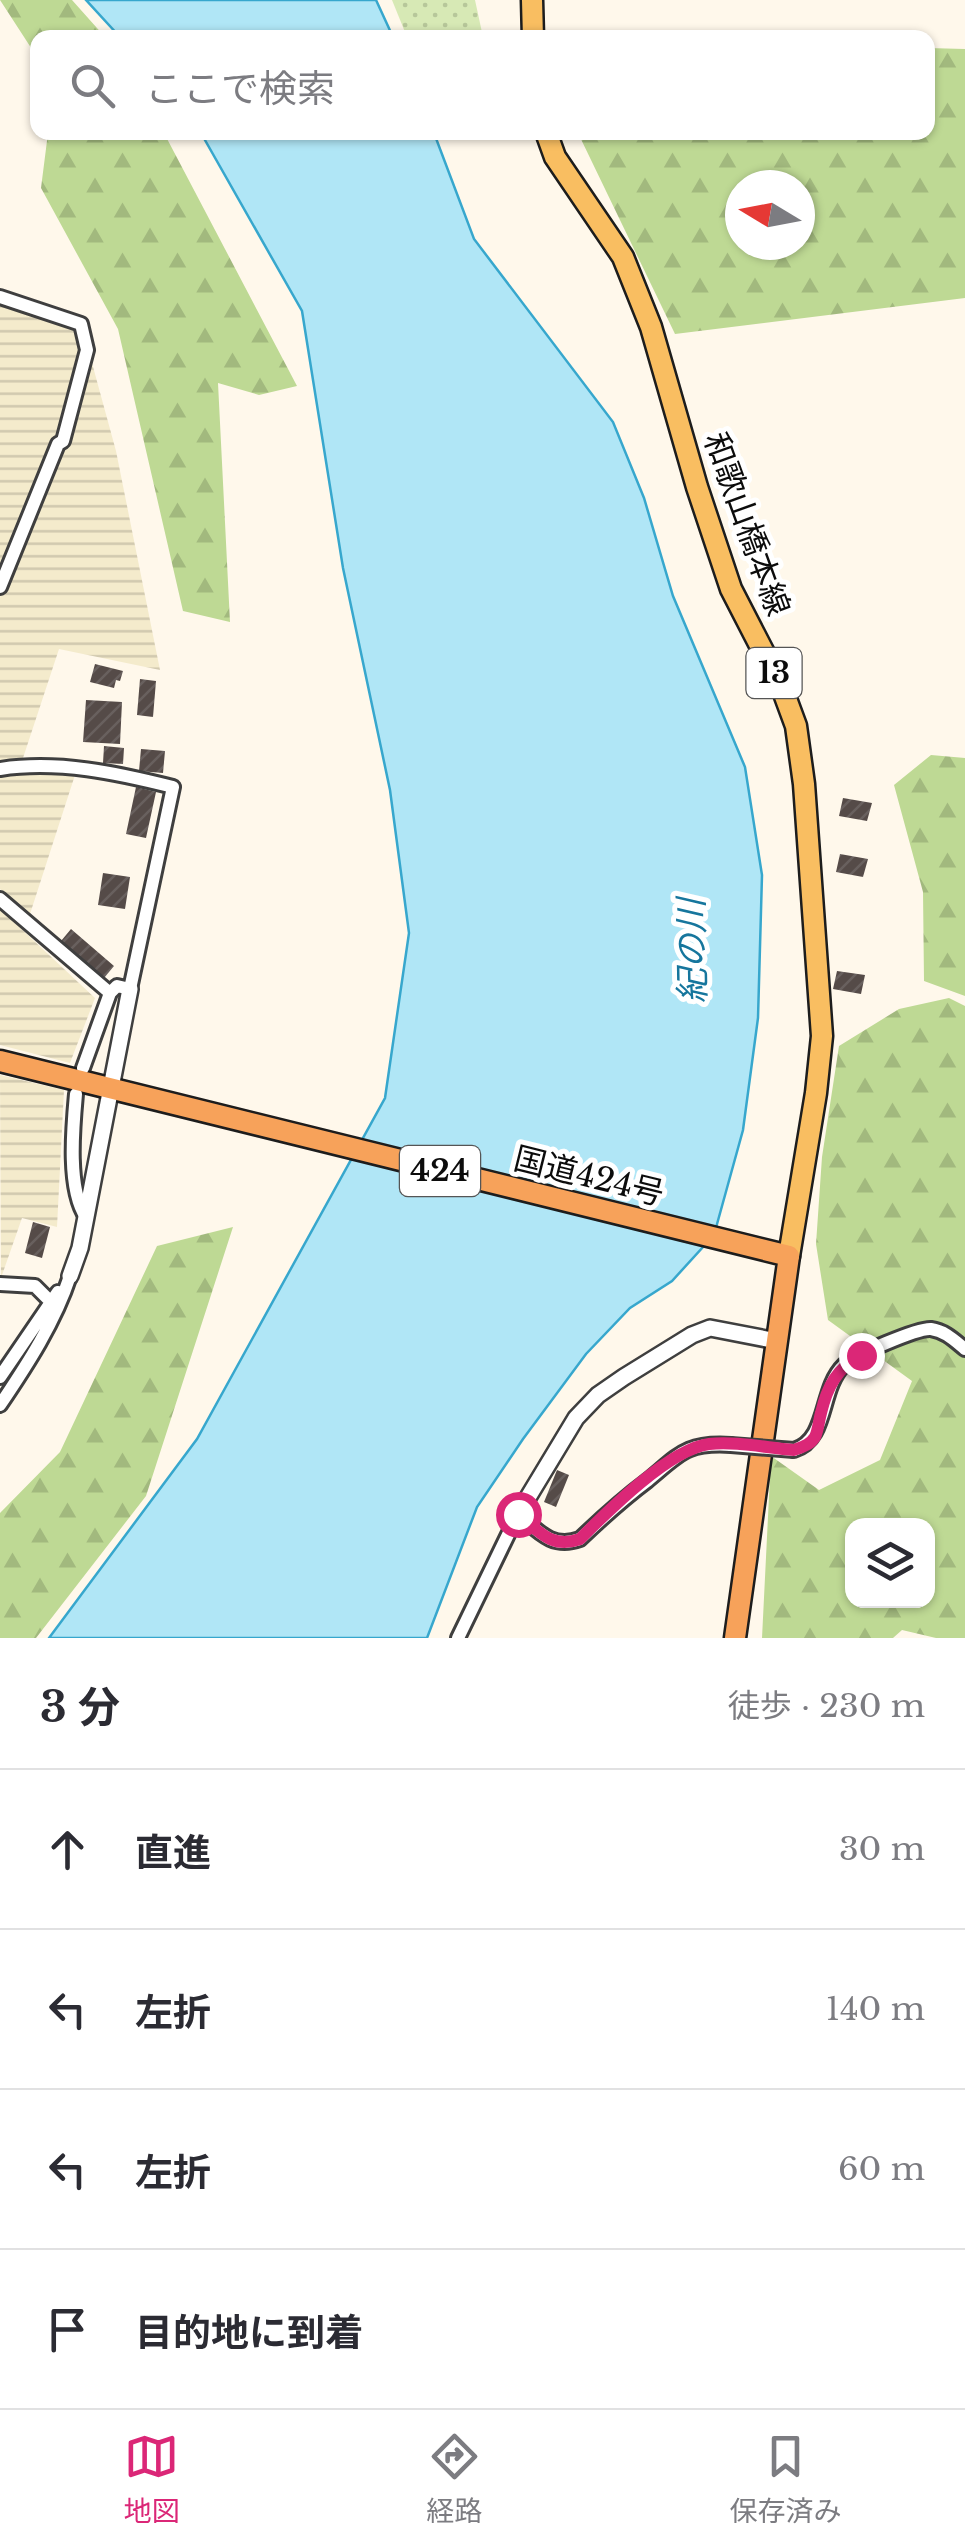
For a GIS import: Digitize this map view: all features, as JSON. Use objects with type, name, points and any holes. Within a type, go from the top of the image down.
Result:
[{"type":"highway","name":"国道424号","points":[[0,1061],[789,1256]]},
{"type":"highway","points":[[735,1638],[789,1256]]},
{"type":"main road","points":[[532,0],[533,30]]},
{"type":"main road","name":"和歌山橋本線","points":[[549,140],[555,156],[623,257],[651,328],[731,590],[782,688],[796,726],[804,784],[822,1036],[789,1256]]},
{"type":"street","points":[[0,297],[81,324],[87,350],[63,442],[58,444],[0,586]]},
{"type":"street","points":[[0,769],[20,766],[106,772],[173,787],[86,1218],[70,1276],[48,1326],[0,1405]]},
{"type":"street","points":[[0,898],[110,992]]},
{"type":"street","points":[[83,1068],[110,992],[117,986],[130,988]]},
{"type":"street","points":[[76,1094],[74,1170],[86,1218]]},
{"type":"street","points":[[0,1376],[70,1276]]},
{"type":"street","points":[[0,1284],[35,1286],[51,1302]]},
{"type":"street","points":[[458,1638],[518,1514],[576,1418],[598,1395],[692,1335],[710,1328],[776,1340]]},
{"type":"street","points":[[518,1514],[550,1542],[566,1544],[580,1539],[671,1458],[692,1448],[712,1444],[794,1450],[806,1446],[815,1437],[826,1393],[844,1364],[928,1328],[946,1334],[965,1348]]},
{"type":"shaded area","points":[[0,304],[76,327],[83,350],[60,439],[13,552],[0,571]]},
{"type":"shaded area","points":[[89,352],[116,451],[160,670],[59,649],[23,758],[0,763],[0,597]]},
{"type":"shaded area","points":[[21,771],[75,775],[30,914],[0,889],[0,775]]},
{"type":"shaded area","points":[[0,909],[95,998],[70,1063],[0,1045]]},
{"type":"shaded area","points":[[0,1075],[64,1090],[57,1227],[22,1218],[1,1278]]},
{"type":"green space","points":[[0,0],[72,0],[99,30],[30,30],[30,46]]},
{"type":"green space","points":[[392,0],[475,0],[481,30],[404,30]]},
{"type":"green space","points":[[935,48],[965,49],[965,298],[675,334],[581,140],[935,140]]},
{"type":"green space","points":[[47,140],[168,140],[297,386],[259,395],[218,383],[230,622],[183,611],[118,329],[41,188]]},
{"type":"green space","points":[[931,755],[965,758],[965,996],[924,981],[923,892],[894,785]]},
{"type":"green space","points":[[949,998],[965,1006],[965,1638],[936,1638],[902,1630],[893,1638],[762,1638],[771,1456],[819,1490],[880,1460],[912,1381],[828,1320],[816,1244],[822,1157],[839,1046],[899,1009]]},
{"type":"green space","points":[[233,1227],[146,1496],[36,1638],[0,1638],[0,1513],[60,1452],[157,1246]]},
{"type":"water","points":[[86,0],[376,0],[390,30],[114,30]]},
{"type":"water","name":"紀の川","points":[[205,140],[437,140],[474,239],[613,422],[644,498],[673,596],[745,767],[762,875],[758,1018],[743,1130],[714,1235],[672,1281],[630,1308],[586,1354],[523,1439],[477,1507],[427,1638],[49,1638],[197,1439],[385,1098],[409,933],[390,790],[343,568],[302,311]]},
{"type":"building","points":[[95,664],[123,671],[114,688],[90,682]]},
{"type":"building","points":[[140,679],[156,681],[153,717],[137,715]]},
{"type":"building","points":[[86,700],[122,702],[120,744],[83,742]]},
{"type":"building","points":[[104,746],[124,748],[123,764],[103,763]]},
{"type":"building","points":[[141,749],[165,751],[163,773],[139,771]]},
{"type":"building","points":[[136,787],[156,792],[146,838],[126,834]]},
{"type":"building","points":[[843,798],[872,803],[867,821],[839,816]]},
{"type":"building","points":[[840,854],[868,859],[863,877],[836,872]]},
{"type":"building","points":[[103,873],[130,877],[125,909],[98,905]]},
{"type":"building","points":[[71,929],[114,966],[104,978],[61,941]]},
{"type":"building","points":[[837,971],[865,975],[861,994],[833,989]]},
{"type":"building","points":[[33,1222],[50,1227],[42,1258],[25,1253]]},
{"type":"building","points":[[557,1470],[569,1475],[556,1507],[544,1502]]},
{"type":"route","points":[[518,1514],[550,1542],[566,1544],[580,1539],[671,1458],[692,1448],[712,1444],[794,1450],[806,1446],[815,1437],[826,1393],[844,1364],[861,1355]]}]
